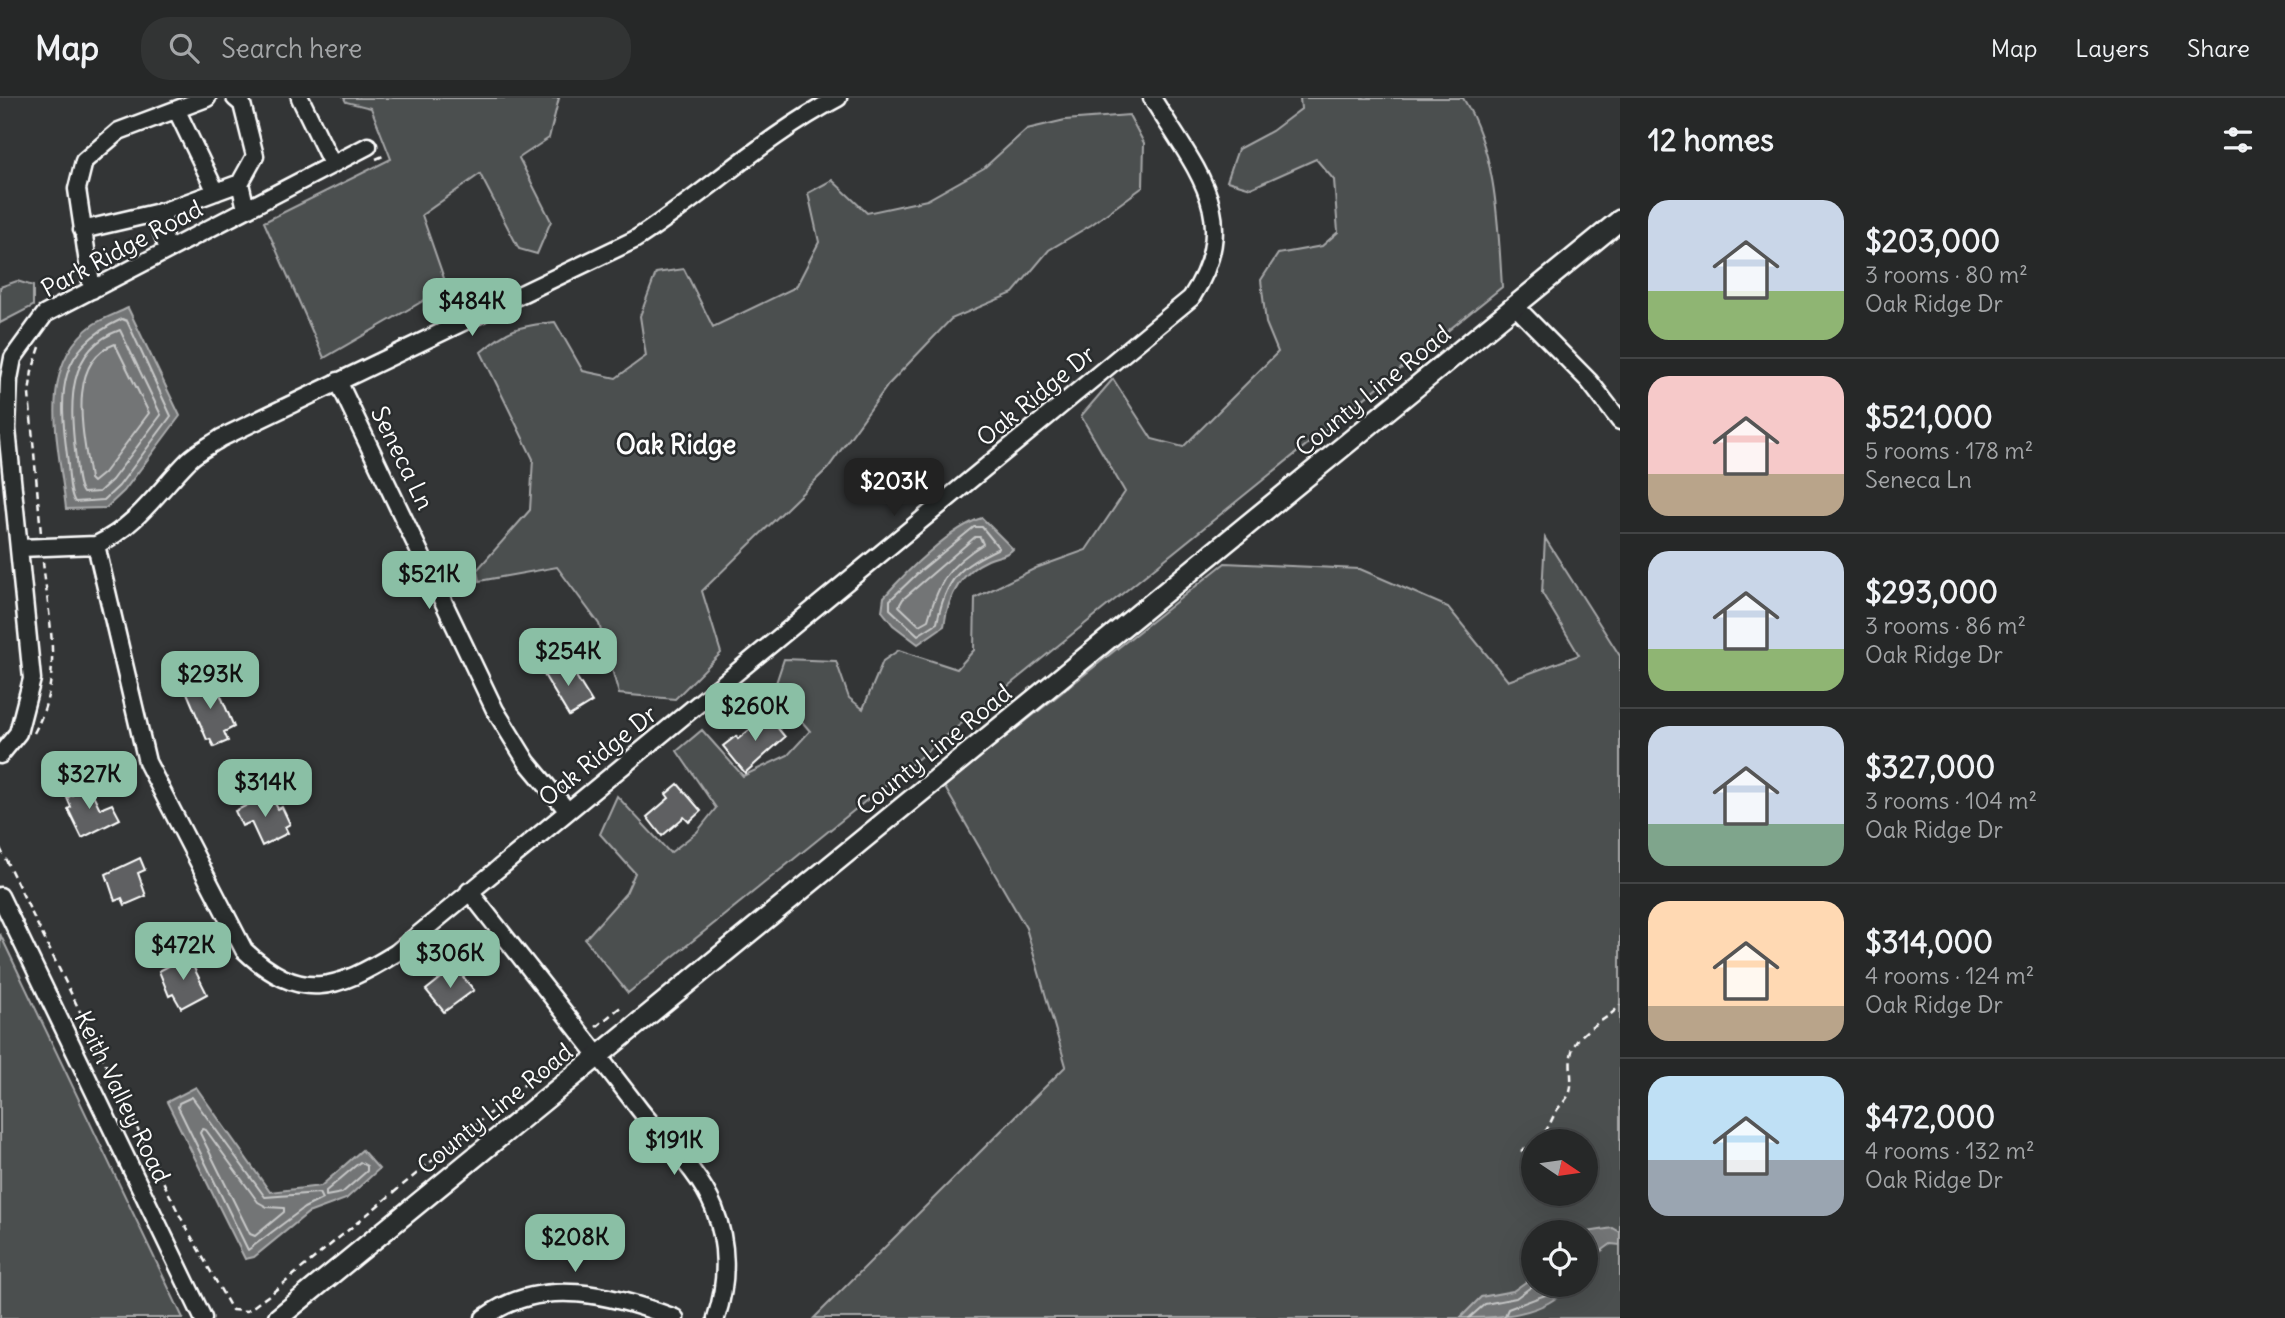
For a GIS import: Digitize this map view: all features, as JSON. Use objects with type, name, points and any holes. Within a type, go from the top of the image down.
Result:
[{"type":"main road","name":"County Line Road","points":[[278,1318],[1620,220]]},
{"type":"street","points":[[92,290],[77,189],[84,161],[119,131],[207,98]]},
{"type":"street","points":[[82,230],[164,211],[240,183],[255,156],[242,104],[235,98]]},
{"type":"street","points":[[300,98],[332,164]]},
{"type":"street","points":[[20,548],[96,545],[115,536],[149,508],[191,458],[221,438],[634,240],[675,214],[785,131],[838,98]]},
{"type":"street","name":"Oak Ridge Dr","points":[[96,545],[147,762],[244,950],[262,967],[284,979],[316,988],[340,982],[396,953],[1191,298],[1206,275],[1214,249],[1214,212],[1202,181],[1152,98]]},
{"type":"street","points":[[177,111],[216,192]]},
{"type":"street","name":"Park Ridge Road","points":[[0,755],[18,733],[32,679],[7,429],[9,379],[13,358],[45,314],[368,146]]},
{"type":"street","points":[[240,183],[246,209]]},
{"type":"street","points":[[164,211],[162,232],[168,250]]},
{"type":"street","points":[[1515,306],[1589,381],[1620,421]]},
{"type":"street","name":"Seneca Ln","points":[[338,381],[495,710],[527,762],[567,810]]},
{"type":"street","points":[[469,891],[583,1037],[689,1166],[713,1207],[725,1257],[725,1273],[716,1318]]},
{"type":"street","name":"Keith Valley Road","points":[[0,896],[203,1318]]},
{"type":"street","points":[[484,1318],[525,1297],[561,1292],[593,1295],[675,1318]]},
{"type":"path","points":[[28,743],[49,697],[54,666],[29,394],[32,371],[45,339]]},
{"type":"path","points":[[0,848],[181,1218],[232,1310],[247,1311],[272,1293],[623,1005]]},
{"type":"path","points":[[1549,1129],[1570,1092],[1573,1046],[1620,1004]]},
{"type":"shaded area","points":[[344,98],[559,98],[549,138],[519,158],[551,221],[537,254],[519,249],[480,174],[422,215],[447,287],[324,358],[264,222],[391,159],[371,108],[346,102]]},
{"type":"shaded area","points":[[1300,98],[1463,98],[1483,142],[1489,165],[1497,214],[1502,287],[628,993],[585,939],[626,893],[635,873],[600,834],[617,796],[670,853],[697,832],[716,808],[677,751],[702,730],[743,776],[788,755],[810,731],[774,689],[784,659],[836,661],[849,698],[863,709],[883,661],[899,650],[957,669],[974,650],[975,598],[1036,568],[1086,550],[1125,492],[1081,416],[1113,379],[1152,439],[1183,447],[1278,352],[1266,323],[1261,280],[1278,254],[1322,246],[1338,232],[1334,180],[1316,159],[1251,188],[1227,181],[1238,149],[1272,131],[1301,109]]},
{"type":"shaded area","points":[[1129,115],[1144,143],[1143,187],[1091,225],[1049,250],[1013,293],[951,319],[888,385],[828,468],[702,591],[721,653],[675,699],[619,694],[599,624],[557,567],[479,581],[477,570],[530,510],[533,459],[481,352],[499,338],[523,327],[555,322],[583,371],[616,378],[646,356],[640,316],[656,273],[684,269],[713,327],[796,287],[819,242],[808,193],[832,180],[867,213],[927,200],[984,168],[1027,129],[1065,120]]},
{"type":"shaded area","points":[[17,281],[33,286],[33,306],[0,323],[0,287]]},
{"type":"shaded area","points":[[1545,538],[1620,656],[1620,1318],[814,1318],[1066,1066],[1026,928],[944,786],[1225,563],[1360,569],[1448,607],[1508,681],[1579,655],[1542,593]]},
{"type":"shaded area","points":[[0,934],[183,1318],[0,1318]]},
{"type":"water","points":[[128,308],[180,416],[124,491],[106,508],[66,509],[55,409],[63,362],[75,342],[94,324]]},
{"type":"water","points":[[982,518],[1013,549],[970,571],[957,587],[944,626],[918,644],[893,625],[882,611],[884,597],[943,540]]},
{"type":"water","points":[[196,1087],[270,1192],[321,1186],[362,1150],[379,1169],[346,1199],[308,1213],[254,1257],[245,1259],[167,1102]]},
{"type":"water","points":[[1613,1228],[1620,1232],[1620,1245],[1611,1244],[1598,1253],[1598,1230]]},
{"type":"water","points":[[1521,1285],[1521,1297],[1556,1297],[1548,1303],[1519,1313],[1460,1318],[1481,1297],[1513,1291]]},
{"type":"building","points":[[566,660],[592,702],[569,716],[543,673]]},
{"type":"building","points":[[213,677],[234,727],[224,732],[228,741],[214,747],[210,739],[207,740],[185,688]]},
{"type":"building","points":[[764,711],[785,737],[745,773],[723,746],[736,736],[738,739],[757,724],[753,720]]},
{"type":"building","points":[[87,782],[100,809],[112,804],[120,819],[82,838],[68,809],[71,807],[67,798],[74,794],[72,789]]},
{"type":"building","points":[[678,784],[701,811],[689,822],[684,817],[662,836],[647,817],[669,798],[666,794]]},
{"type":"building","points":[[270,794],[278,809],[282,807],[290,824],[285,827],[288,833],[262,846],[251,822],[242,826],[235,811]]},
{"type":"building","points":[[140,858],[145,870],[138,873],[146,896],[125,905],[122,898],[115,901],[106,874]]},
{"type":"building","points":[[188,956],[207,994],[181,1008],[173,994],[169,996],[159,971]]},
{"type":"building","points":[[455,967],[474,990],[444,1012],[426,990]]},
{"type":"district","name":"Oak Ridge","points":[[676,445]]}]
